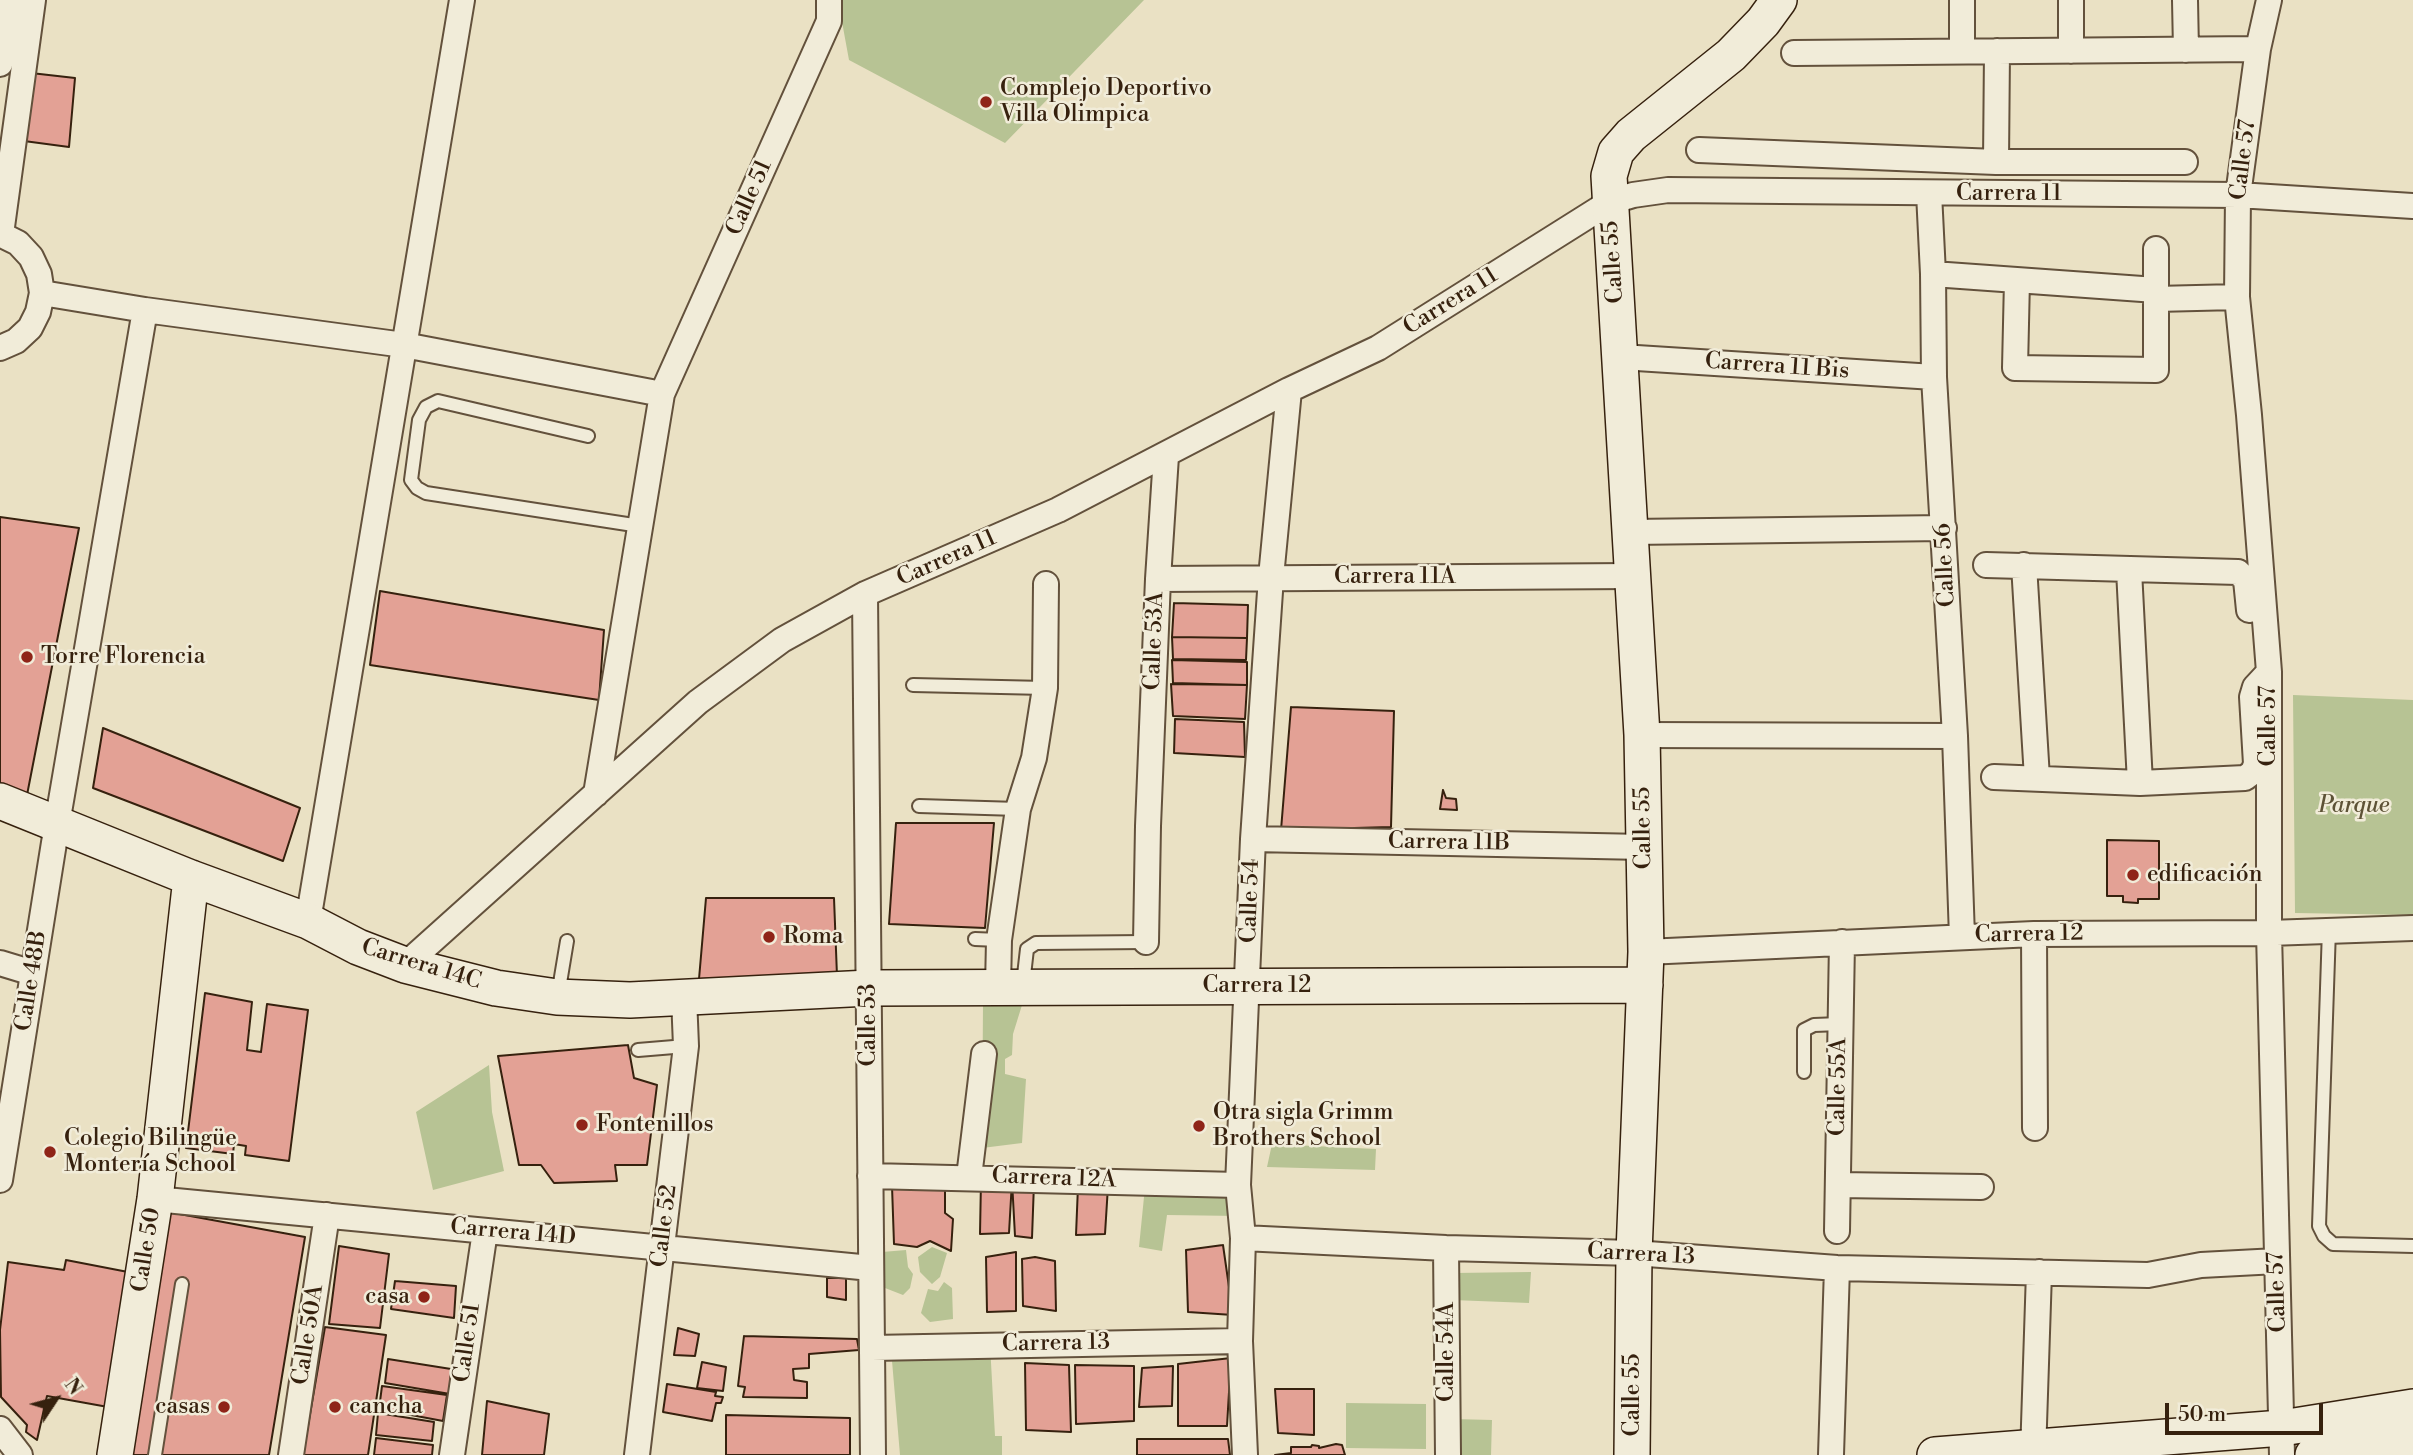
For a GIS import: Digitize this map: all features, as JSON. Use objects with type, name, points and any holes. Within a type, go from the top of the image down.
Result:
[{"type":"street","points":[[0,64],[9,0]]},
{"type":"street","points":[[0,348],[16,341],[30,328],[38,312],[42,293],[40,274],[31,257],[18,243],[1,234],[33,0]]},
{"type":"street","points":[[308,921],[462,0]]},
{"type":"street","name":"Calle 51","points":[[596,794],[662,394],[829,21],[829,0]]},
{"type":"street","points":[[1610,202],[1609,176],[1616,152],[1630,135],[1731,55],[1763,22],[1779,0]]},
{"type":"street","points":[[1962,0],[1962,51]]},
{"type":"street","points":[[2071,0],[2071,51]]},
{"type":"street","points":[[2185,0],[2186,50]]},
{"type":"street","name":"Calle 57","points":[[2269,0],[2258,49],[2238,195],[2237,297],[2269,672],[2269,933],[2282,1441]]},
{"type":"street","points":[[1794,52],[2258,49]]},
{"type":"street","points":[[1996,162],[1997,51]]},
{"type":"street","points":[[1699,150],[1996,162],[2185,162]]},
{"type":"street","name":"Carrera 11","points":[[405,965],[698,702],[771,647],[865,594],[1058,510],[1289,390],[1378,348],[1610,202],[1633,195],[1668,190],[2238,195],[2413,206]]},
{"type":"street","name":"Calle 56","points":[[1929,193],[1934,377],[1955,736],[1962,937]]},
{"type":"street","name":"Calle 55","points":[[1610,202],[1642,736],[1644,847],[1645,969],[1634,1253],[1632,1455]]},
{"type":"street","points":[[2017,280],[2015,368],[2156,370],[2155,249]]},
{"type":"street","points":[[1933,274],[2156,295],[2237,297]]},
{"type":"street","points":[[42,293],[145,310],[404,345],[662,394]]},
{"type":"street","name":"Calle 48B","points":[[0,1180],[4,1130],[145,310]]},
{"type":"street","name":"Carrera 11 Bis","points":[[1621,357],[1934,377]]},
{"type":"street","name":"Calle 54","points":[[1245,1455],[1240,1341],[1243,1238],[1238,1185],[1253,839],[1271,577],[1289,390]]},
{"type":"street","name":"Calle 53A","points":[[1146,942],[1158,579],[1166,456]]},
{"type":"street","points":[[1631,532],[1944,528]]},
{"type":"street","points":[[1986,565],[2238,572],[2246,580],[2254,644],[2267,648]]},
{"type":"street","points":[[2024,565],[2037,778]]},
{"type":"street","points":[[2129,570],[2140,783]]},
{"type":"street","name":"Carrera 11A","points":[[1158,579],[1633,576]]},
{"type":"street","points":[[1010,987],[987,940],[1018,809],[1034,758],[1045,688],[1046,584]]},
{"type":"street","name":"Calle 53","points":[[865,594],[873,1455]]},
{"type":"street","points":[[1994,777],[2140,783],[2245,778],[2253,772],[2256,764],[2252,697],[2255,687],[2269,672]]},
{"type":"street","points":[[1642,736],[1955,736]]},
{"type":"street","name":"Carrera 14C","points":[[0,801],[308,921],[358,947],[405,965],[496,988],[557,997],[629,1000],[869,988]]},
{"type":"street","name":"Carrera 11B","points":[[1253,839],[1644,847]]},
{"type":"street","name":"Calle 50","points":[[115,1455],[155,1199],[191,877]]},
{"type":"street","name":"Carrera 12","points":[[869,988],[1247,986],[1645,969],[1842,942],[2034,934],[2269,933],[2413,928]]},
{"type":"street","points":[[2034,934],[2035,1128]]},
{"type":"street","name":"Calle 55A","points":[[1837,1231],[1842,942]]},
{"type":"street","points":[[0,963],[33,973]]},
{"type":"street","name":"Calle 52","points":[[637,1455],[686,1046],[684,997]]},
{"type":"street","points":[[969,1177],[984,1054]]},
{"type":"street","name":"Carrera 12A","points":[[870,1176],[1238,1185]]},
{"type":"street","points":[[1838,1185],[1981,1187]]},
{"type":"street","name":"Carrera 14D","points":[[155,1199],[871,1268]]},
{"type":"street","name":"Calle 50A","points":[[290,1455],[327,1215]]},
{"type":"street","name":"Calle 51","points":[[452,1455],[485,1231]]},
{"type":"street","name":"Carrera 13","points":[[1243,1238],[1446,1248],[1634,1253],[1837,1268],[2148,1275],[2201,1265],[2277,1261]]},
{"type":"street","name":"Calle 54A","points":[[1446,1248],[1448,1455]]},
{"type":"street","points":[[1831,1455],[1837,1268]]},
{"type":"street","points":[[2033,1451],[2039,1272]]},
{"type":"street","name":"Carrera 13","points":[[872,1348],[1240,1341]]},
{"type":"street","points":[[1935,1455],[2282,1441],[2413,1407]]},
{"type":"street","points":[[0,1429],[20,1455]]},
{"type":"street","points":[[2313,1455],[2413,1439]]},
{"type":"lane","points":[[588,436],[438,401],[426,407],[419,420],[411,480],[417,488],[426,493],[640,526]]},
{"type":"lane","points":[[913,685],[1045,688]]},
{"type":"lane","points":[[919,806],[1018,809]]},
{"type":"lane","points":[[2329,929],[2326,1082],[2319,1226],[2324,1236],[2333,1244],[2413,1246]]},
{"type":"lane","points":[[557,997],[567,941]]},
{"type":"lane","points":[[1010,987],[1027,949],[1036,943],[1146,942]]},
{"type":"lane","points":[[1804,1072],[1804,1030],[1814,1025],[1840,1024]]},
{"type":"lane","points":[[638,1050],[686,1046]]},
{"type":"lane","points":[[155,1455],[182,1284]]},
{"type":"green space","name":"Complejo Deportivo Villa Olimpica","points":[[838,0],[1144,0],[1005,143],[849,60]]},
{"type":"green space","name":"Parque","points":[[2293,695],[2413,700],[2413,915],[2295,913]]},
{"type":"green space","points":[[983,1004],[1022,1005],[1013,1034],[1012,1055],[1005,1059],[1005,1074],[1026,1079],[1022,1143],[982,1148]]},
{"type":"green space","points":[[489,1065],[492,1112],[504,1171],[433,1190],[416,1112]]},
{"type":"green space","points":[[1272,1144],[1376,1149],[1375,1170],[1267,1167]]},
{"type":"green space","points":[[1146,1177],[1243,1177],[1239,1216],[1167,1215],[1162,1251],[1139,1247]]},
{"type":"green space","points":[[932,1247],[947,1253],[940,1277],[932,1284],[920,1272],[918,1257]]},
{"type":"green space","points":[[906,1250],[908,1267],[913,1274],[910,1288],[903,1295],[885,1288],[882,1252]]},
{"type":"green space","points":[[1531,1272],[1529,1303],[1453,1300],[1454,1273]]},
{"type":"green space","points":[[944,1282],[952,1288],[953,1319],[930,1322],[921,1313],[928,1289],[938,1291]]},
{"type":"green space","points":[[990,1344],[995,1436],[1002,1436],[1002,1455],[900,1455],[891,1349]]},
{"type":"green space","points":[[1346,1403],[1426,1404],[1426,1449],[1346,1448]]},
{"type":"green space","points":[[1453,1419],[1492,1420],[1491,1455],[1453,1455]]},
{"type":"building","points":[[31,73],[75,78],[69,147],[24,141]]},
{"type":"building","name":"Torre Florencia","points":[[0,517],[79,528],[27,795],[0,786]]},
{"type":"building","points":[[380,591],[604,630],[599,700],[370,665]]},
{"type":"building","points":[[1174,603],[1248,605],[1247,638],[1172,637]]},
{"type":"building","points":[[1172,637],[1247,638],[1246,660],[1173,659]]},
{"type":"building","points":[[1172,660],[1247,662],[1247,685],[1173,683]]},
{"type":"building","points":[[1171,684],[1247,685],[1245,719],[1173,716]]},
{"type":"building","points":[[1291,707],[1394,711],[1391,827],[1281,830]]},
{"type":"building","points":[[1175,719],[1244,722],[1245,757],[1174,753]]},
{"type":"building","points":[[103,728],[300,808],[283,861],[93,788]]},
{"type":"building","points":[[1443,790],[1446,798],[1456,799],[1457,810],[1440,809]]},
{"type":"building","points":[[896,823],[994,823],[985,928],[889,924]]},
{"type":"building","name":"edificación","points":[[2107,840],[2159,841],[2159,899],[2138,899],[2138,903],[2123,902],[2123,896],[2107,896]]},
{"type":"building","name":"Roma","points":[[706,898],[834,898],[837,976],[699,979]]},
{"type":"building","points":[[205,993],[252,1002],[247,1050],[261,1052],[267,1004],[308,1010],[289,1161],[245,1155],[246,1146],[234,1144],[233,1154],[186,1148]]},
{"type":"building","name":"Fontenillos","points":[[628,1045],[634,1078],[657,1085],[647,1165],[615,1165],[617,1181],[554,1183],[541,1165],[519,1165],[498,1056]]},
{"type":"building","points":[[981,1180],[1012,1181],[1009,1233],[980,1234]]},
{"type":"building","points":[[1012,1181],[1034,1183],[1032,1238],[1015,1236]]},
{"type":"building","points":[[892,1186],[945,1188],[945,1213],[953,1219],[951,1251],[930,1241],[917,1247],[894,1244]]},
{"type":"building","points":[[1078,1186],[1108,1186],[1105,1234],[1076,1235]]},
{"type":"building","points":[[163,1211],[305,1237],[269,1455],[125,1455]]},
{"type":"building","points":[[1223,1245],[1233,1315],[1188,1312],[1186,1250]]},
{"type":"building","points":[[339,1246],[389,1254],[380,1328],[329,1324]]},
{"type":"building","points":[[1016,1252],[1016,1311],[987,1312],[986,1257]]},
{"type":"building","points":[[1035,1257],[1055,1261],[1056,1311],[1023,1306],[1022,1259]]},
{"type":"building","points":[[66,1260],[128,1272],[108,1407],[47,1396],[37,1440],[26,1432],[27,1425],[1,1397],[0,1330],[8,1262],[64,1270]]},
{"type":"building","points":[[827,1278],[846,1278],[846,1300],[827,1297]]},
{"type":"building","name":"casa","points":[[395,1281],[456,1286],[454,1318],[391,1309]]},
{"type":"building","points":[[325,1327],[386,1335],[368,1455],[303,1455]]},
{"type":"building","points":[[678,1328],[699,1334],[695,1356],[674,1355]]},
{"type":"building","points":[[744,1336],[857,1339],[859,1350],[809,1354],[809,1368],[793,1369],[794,1380],[807,1382],[807,1398],[743,1397],[745,1387],[738,1386]]},
{"type":"building","points":[[1231,1358],[1227,1426],[1178,1426],[1178,1364]]},
{"type":"building","points":[[388,1359],[451,1369],[450,1394],[385,1383]]},
{"type":"building","points":[[702,1362],[726,1367],[723,1391],[697,1388]]},
{"type":"building","points":[[1025,1363],[1069,1365],[1071,1432],[1026,1430]]},
{"type":"building","points":[[1075,1365],[1134,1366],[1134,1421],[1076,1424]]},
{"type":"building","points":[[1173,1366],[1172,1406],[1139,1407],[1142,1368]]},
{"type":"building","points":[[667,1384],[716,1392],[715,1396],[723,1397],[721,1403],[716,1403],[712,1421],[663,1412]]},
{"type":"building","points":[[382,1386],[447,1395],[443,1421],[379,1409]]},
{"type":"building","points":[[1275,1389],[1314,1389],[1314,1435],[1278,1433]]},
{"type":"building","points":[[487,1401],[549,1414],[544,1455],[482,1455]]},
{"type":"building","points":[[378,1413],[434,1422],[432,1441],[376,1435]]},
{"type":"building","points":[[726,1415],[850,1418],[850,1455],[726,1455]]},
{"type":"building","points":[[376,1438],[433,1445],[432,1455],[374,1455]]},
{"type":"building","points":[[1137,1439],[1228,1439],[1230,1455],[1137,1455]]},
{"type":"building","points":[[1312,1445],[1319,1448],[1342,1445],[1345,1455],[1275,1455],[1291,1453],[1291,1447]]},
{"type":"place","name":"Complejo Deportivo Villa Olimpica","points":[[986,102]]},
{"type":"place","name":"Torre Florencia","points":[[27,657]]},
{"type":"place","name":"edificación","points":[[2133,875]]},
{"type":"place","name":"Roma","points":[[769,937]]},
{"type":"place","name":"Fontenillos","points":[[582,1125]]},
{"type":"place","name":"Otra sigla Grimm Brothers School","points":[[1199,1126]]},
{"type":"place","name":"Colegio Bilingüe Montería School","points":[[50,1152]]},
{"type":"place","name":"casa","points":[[424,1297]]},
{"type":"place","name":"casas","points":[[224,1407]]},
{"type":"place","name":"cancha","points":[[335,1407]]}]
